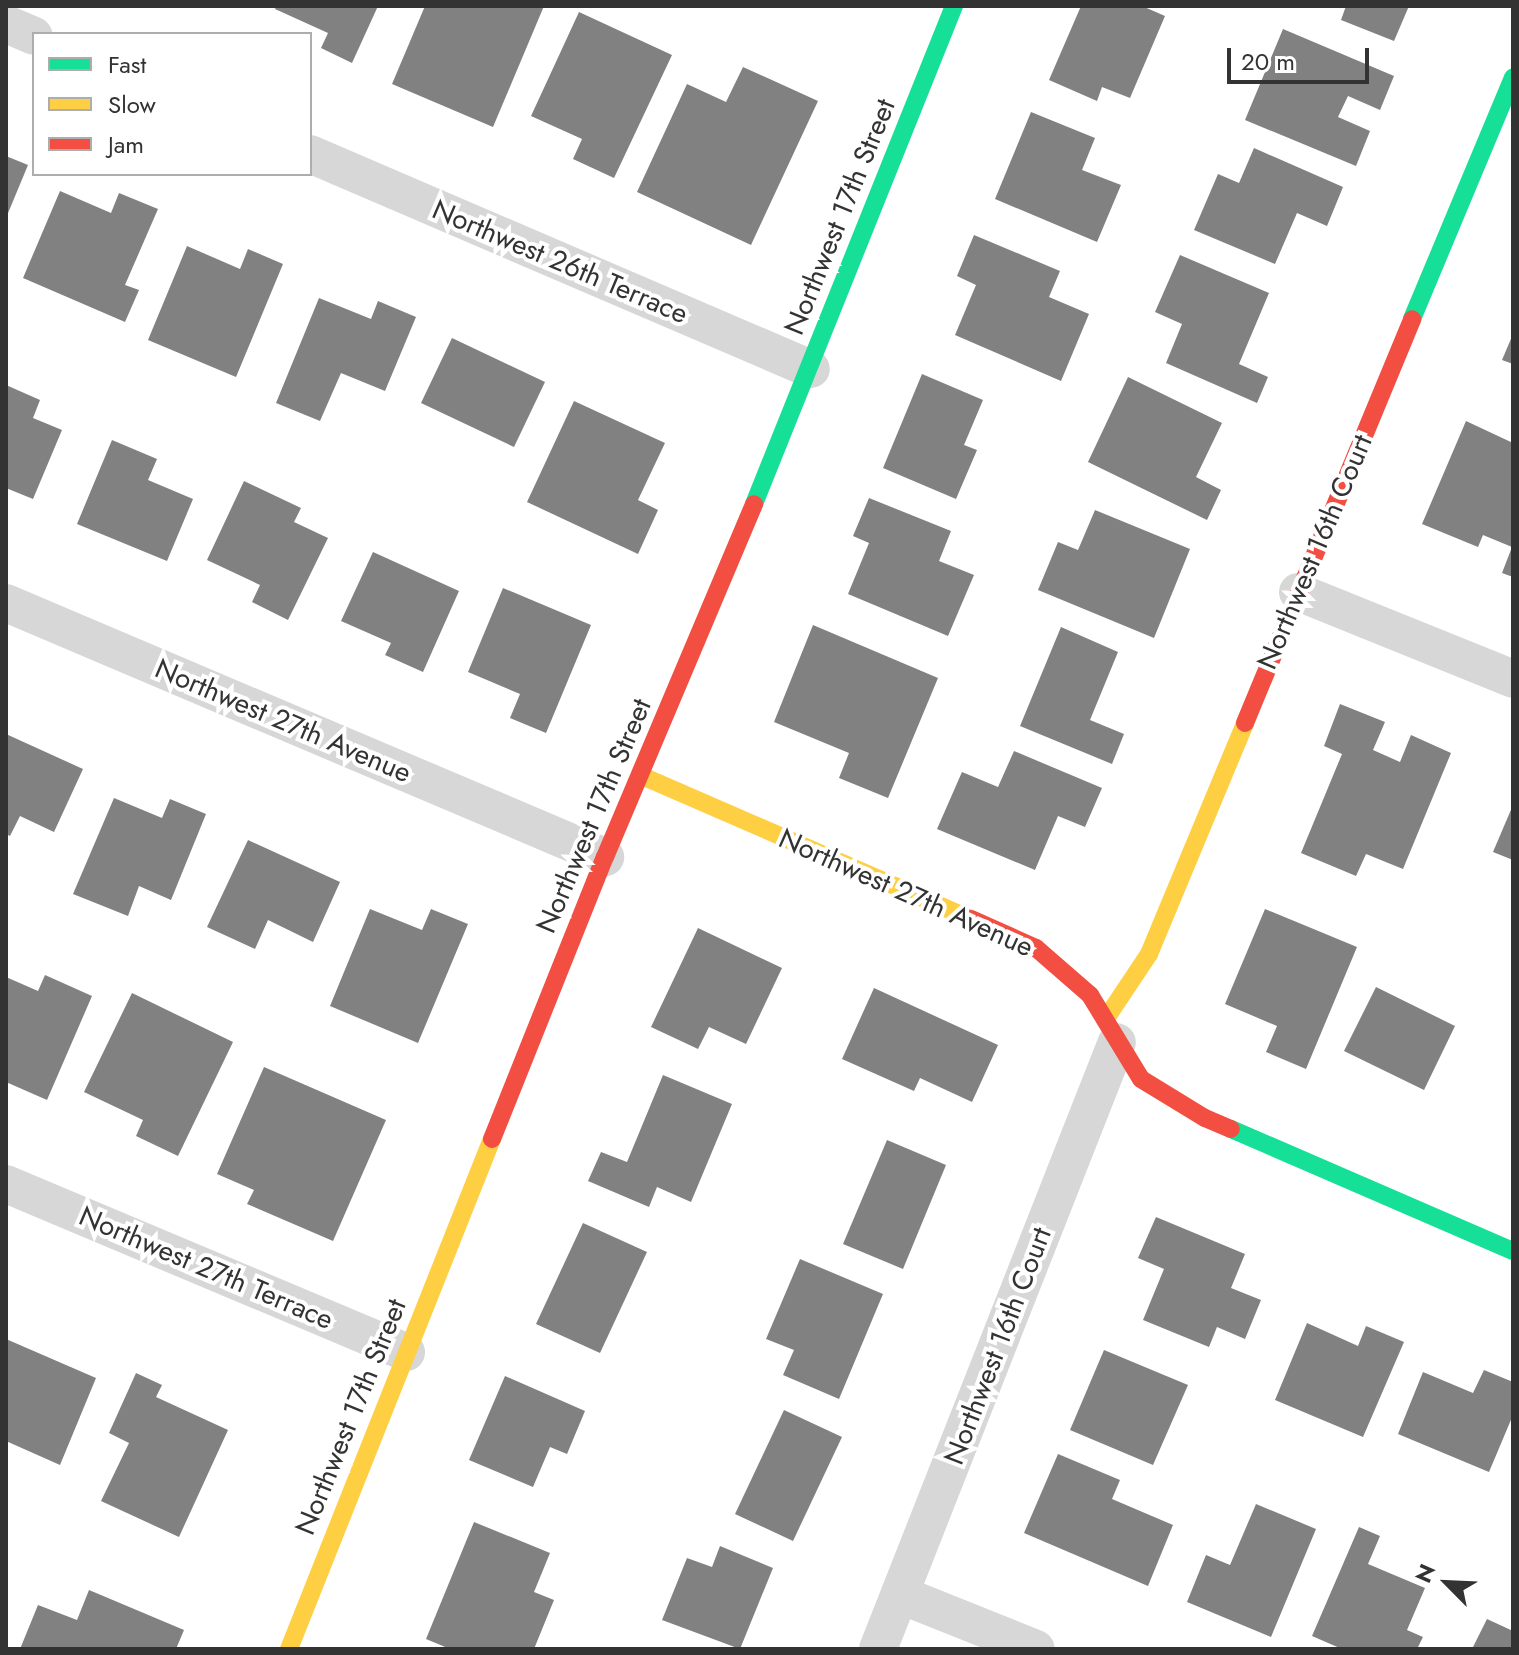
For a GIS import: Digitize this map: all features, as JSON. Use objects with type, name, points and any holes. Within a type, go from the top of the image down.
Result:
[{"type":"street","name":"Northwest 17th Street","points":[[289,1649],[605,857],[642,776],[811,369],[954,6]]},
{"type":"street","points":[[6,24],[32,35]]},
{"type":"street","name":"Northwest 16th Court","points":[[878,1649],[901,1595],[1111,1031],[1149,954],[1511,89]]},
{"type":"street","name":"Northwest 26th Terrace","points":[[312,155],[811,369]]},
{"type":"street","points":[[1298,592],[1513,679]]},
{"type":"street","name":"Northwest 27th Avenue","points":[[6,603],[605,857]]},
{"type":"street","name":"Northwest 27th Avenue","points":[[642,776],[1036,948],[1090,995],[1141,1079],[1205,1118],[1513,1251]]},
{"type":"street","name":"Northwest 27th Terrace","points":[[6,1184],[406,1352]]},
{"type":"street","points":[[901,1595],[1036,1649]]},
{"type":"building","points":[[276,6],[378,6],[352,63],[321,48],[328,33],[275,9]]},
{"type":"building","points":[[425,6],[544,6],[493,127],[392,84]]},
{"type":"building","points":[[1081,6],[1142,6],[1165,16],[1130,98],[1102,87],[1097,101],[1049,80]]},
{"type":"building","points":[[1346,6],[1409,6],[1394,41],[1341,20]]},
{"type":"building","points":[[579,12],[672,55],[614,178],[573,159],[582,139],[531,116]]},
{"type":"building","points":[[1283,29],[1394,76],[1380,110],[1348,96],[1338,117],[1370,131],[1356,166],[1245,120]]},
{"type":"building","points":[[743,67],[818,101],[751,245],[637,192],[687,84],[726,102]]},
{"type":"building","points":[[1031,112],[1095,138],[1082,170],[1121,185],[1097,242],[995,199]]},
{"type":"building","points":[[1254,148],[1343,187],[1327,226],[1297,213],[1275,264],[1194,230],[1218,174],[1239,183]]},
{"type":"building","points":[[6,156],[28,165],[6,218]]},
{"type":"building","points":[[60,191],[111,213],[119,193],[158,209],[125,285],[139,290],[125,322],[23,278]]},
{"type":"building","points":[[974,235],[1060,271],[1049,297],[1089,314],[1061,381],[955,335],[976,285],[957,276]]},
{"type":"building","points":[[187,246],[240,269],[248,249],[283,264],[236,377],[148,340]]},
{"type":"building","points":[[1180,255],[1269,293],[1239,364],[1268,377],[1257,403],[1166,363],[1182,324],[1155,312]]},
{"type":"building","points":[[319,298],[371,319],[378,301],[416,317],[385,391],[341,373],[320,421],[276,403]]},
{"type":"building","points":[[1513,334],[1513,364],[1502,360]]},
{"type":"building","points":[[452,338],[545,382],[514,447],[421,403]]},
{"type":"building","points":[[922,374],[983,400],[964,445],[977,450],[956,499],[883,468]]},
{"type":"building","points":[[1128,377],[1222,423],[1196,477],[1221,490],[1207,520],[1088,462]]},
{"type":"building","points":[[6,385],[40,400],[33,418],[62,430],[33,499],[6,488]]},
{"type":"building","points":[[574,401],[665,443],[638,500],[658,510],[638,554],[527,502]]},
{"type":"building","points":[[1466,421],[1513,443],[1513,577],[1502,573],[1512,547],[1483,535],[1478,547],[1422,524]]},
{"type":"building","points":[[112,440],[157,459],[148,480],[193,499],[167,561],[77,524]]},
{"type":"building","points":[[244,481],[301,508],[294,522],[328,538],[288,620],[252,602],[260,585],[207,560]]},
{"type":"building","points":[[869,498],[951,531],[939,561],[974,575],[948,636],[848,594],[869,543],[853,536]]},
{"type":"building","points":[[1095,510],[1190,549],[1154,638],[1038,590],[1058,542],[1078,550]]},
{"type":"building","points":[[373,552],[459,591],[423,672],[385,655],[391,643],[341,621]]},
{"type":"building","points":[[503,588],[591,625],[546,733],[510,718],[520,694],[468,672]]},
{"type":"building","points":[[813,625],[938,678],[888,798],[839,778],[849,753],[774,722]]},
{"type":"building","points":[[1061,627],[1118,652],[1090,720],[1124,734],[1112,764],[1020,726]]},
{"type":"building","points":[[1340,704],[1385,722],[1373,750],[1400,762],[1411,735],[1451,753],[1403,869],[1366,854],[1356,876],[1301,853],[1342,754],[1324,746]]},
{"type":"building","points":[[6,734],[83,769],[54,832],[20,816],[10,836],[6,834]]},
{"type":"building","points":[[1014,751],[1102,788],[1085,827],[1058,816],[1035,870],[937,829],[962,772],[998,787]]},
{"type":"building","points":[[114,798],[162,818],[170,799],[206,814],[171,900],[139,886],[128,916],[73,894]]},
{"type":"building","points":[[1513,805],[1513,860],[1493,852]]},
{"type":"building","points":[[248,840],[340,882],[313,942],[268,920],[255,949],[207,927]]},
{"type":"building","points":[[370,909],[422,930],[431,909],[468,924],[418,1043],[330,1006]]},
{"type":"building","points":[[1265,909],[1357,947],[1306,1069],[1266,1052],[1277,1026],[1225,1004]]},
{"type":"building","points":[[698,928],[782,968],[746,1044],[709,1027],[698,1049],[651,1027]]},
{"type":"building","points":[[45,975],[92,996],[47,1100],[6,1082],[6,977],[38,991]]},
{"type":"building","points":[[1376,987],[1455,1026],[1424,1090],[1344,1051]]},
{"type":"building","points":[[874,988],[998,1045],[972,1102],[920,1078],[914,1091],[842,1059]]},
{"type":"building","points":[[132,993],[233,1042],[178,1156],[136,1136],[143,1120],[84,1092]]},
{"type":"building","points":[[264,1067],[386,1120],[333,1241],[247,1204],[254,1190],[217,1174]]},
{"type":"building","points":[[663,1075],[732,1104],[691,1202],[657,1187],[649,1207],[588,1181],[601,1152],[627,1162]]},
{"type":"building","points":[[887,1140],[946,1165],[903,1269],[843,1244]]},
{"type":"building","points":[[1156,1217],[1245,1254],[1231,1288],[1261,1300],[1245,1339],[1217,1327],[1209,1347],[1143,1320],[1164,1269],[1138,1258]]},
{"type":"building","points":[[583,1223],[647,1252],[600,1353],[536,1324]]},
{"type":"building","points":[[800,1259],[883,1294],[839,1399],[783,1375],[794,1350],[766,1339]]},
{"type":"building","points":[[1307,1323],[1358,1346],[1366,1326],[1404,1342],[1363,1437],[1275,1400]]},
{"type":"building","points":[[6,1339],[96,1378],[60,1465],[6,1441]]},
{"type":"building","points":[[1104,1350],[1188,1385],[1153,1465],[1070,1430]]},
{"type":"building","points":[[1484,1370],[1513,1382],[1513,1415],[1489,1472],[1398,1434],[1423,1372],[1473,1393]]},
{"type":"building","points":[[136,1373],[162,1385],[156,1397],[228,1430],[179,1537],[101,1501],[129,1443],[109,1433]]},
{"type":"building","points":[[505,1376],[585,1411],[567,1454],[550,1447],[533,1487],[469,1460]]},
{"type":"building","points":[[784,1410],[842,1437],[793,1541],[735,1514]]},
{"type":"building","points":[[1058,1454],[1120,1480],[1112,1499],[1173,1525],[1148,1586],[1024,1533]]},
{"type":"building","points":[[1256,1504],[1316,1529],[1271,1637],[1187,1602],[1206,1555],[1230,1565]]},
{"type":"building","points":[[474,1522],[550,1553],[534,1592],[554,1600],[534,1649],[450,1649],[426,1639]]},
{"type":"building","points":[[1359,1527],[1380,1536],[1368,1564],[1425,1588],[1407,1630],[1423,1637],[1417,1649],[1342,1649],[1312,1636]]},
{"type":"building","points":[[720,1546],[773,1568],[740,1649],[662,1620],[687,1558],[712,1567]]},
{"type":"building","points":[[89,1590],[184,1630],[176,1649],[20,1649],[38,1605],[77,1620]]},
{"type":"building","points":[[1487,1619],[1513,1631],[1513,1649],[1472,1649]]},
{"type":"traffic: fast","points":[[754,504],[954,6]]},
{"type":"traffic: fast","points":[[1412,319],[1513,77]]},
{"type":"traffic: fast","points":[[1231,1129],[1513,1251]]},
{"type":"traffic: slow","points":[[1105,1020],[1149,954],[1245,723]]},
{"type":"traffic: slow","points":[[642,776],[971,919]]},
{"type":"traffic: slow","points":[[289,1649],[492,1139]]},
{"type":"traffic: jam","points":[[1245,723],[1412,319]]},
{"type":"traffic: jam","points":[[492,1139],[605,857],[754,504]]},
{"type":"traffic: jam","points":[[971,919],[1036,948],[1090,995],[1141,1079],[1205,1118],[1231,1129]]}]
